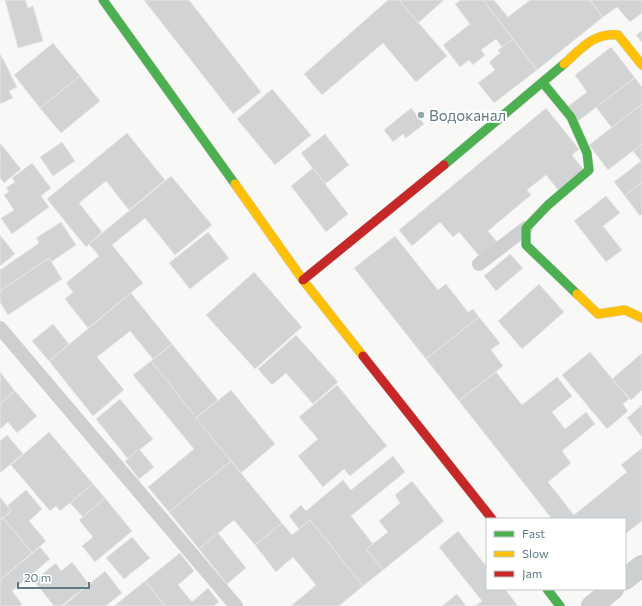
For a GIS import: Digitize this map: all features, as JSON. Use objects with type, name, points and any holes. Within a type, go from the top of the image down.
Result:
[{"type":"street","points":[[103,0],[303,280],[491,518]]},
{"type":"street","points":[[303,280],[543,84],[593,39],[609,34],[618,35],[642,65]]},
{"type":"street","points":[[543,84],[571,117],[587,153],[589,170],[548,205],[526,228],[526,245],[598,314],[625,310],[642,318]]},
{"type":"street","points":[[626,578],[642,566]]},
{"type":"street","points":[[548,590],[560,606]]},
{"type":"street","points":[[592,606],[612,590]]},
{"type":"lane","points":[[479,264],[526,228]]},
{"type":"lane","points":[[0,328],[236,606]]},
{"type":"building","points":[[5,0],[25,0],[28,8],[33,6],[43,41],[18,48]]},
{"type":"building","points":[[144,0],[189,0],[261,92],[233,114]]},
{"type":"building","points":[[388,0],[399,0],[447,56],[416,82],[383,43],[322,95],[304,74]]},
{"type":"building","points":[[399,0],[444,0],[418,23]]},
{"type":"building","points":[[461,0],[483,0],[513,39],[502,47],[496,39],[481,50],[485,55],[473,65],[469,60],[460,67],[443,45],[470,24],[455,4]]},
{"type":"building","points":[[483,0],[494,0],[508,17],[530,0],[590,0],[603,17],[537,70]]},
{"type":"building","points":[[590,0],[642,0],[642,13],[630,22],[617,7],[603,17]]},
{"type":"building","points":[[642,31],[642,42],[636,35]]},
{"type":"building","points":[[513,39],[537,70],[494,103],[478,83],[495,70],[489,62],[500,53],[498,50]]},
{"type":"building","points":[[53,43],[80,76],[40,108],[14,75]]},
{"type":"building","points":[[611,47],[635,78],[578,121],[567,107],[587,92],[575,75]]},
{"type":"building","points":[[0,55],[17,87],[9,91],[13,98],[0,104]]},
{"type":"building","points":[[80,76],[100,101],[61,133],[40,108]]},
{"type":"building","points":[[635,78],[642,87],[642,104],[612,128],[596,107]]},
{"type":"building","points":[[272,89],[311,135],[275,165],[237,119]]},
{"type":"building","points":[[642,104],[642,144],[608,170],[589,145]]},
{"type":"building","points":[[411,108],[424,124],[406,138],[403,134],[393,142],[384,130]]},
{"type":"building","points":[[546,108],[579,149],[572,155],[584,170],[559,191],[546,175],[527,190],[531,195],[488,231],[498,243],[481,258],[459,232],[453,237],[440,222],[412,246],[399,230]]},
{"type":"building","points":[[127,133],[165,180],[129,210],[106,181],[79,203],[102,232],[86,247],[47,199]]},
{"type":"building","points":[[325,134],[349,165],[325,184],[301,153]]},
{"type":"building","points":[[62,142],[75,161],[53,176],[40,157]]},
{"type":"building","points":[[0,143],[21,169],[4,183],[0,178]]},
{"type":"building","points":[[642,144],[642,182],[625,196],[614,182],[641,161],[633,151]]},
{"type":"building","points":[[32,163],[51,188],[41,196],[49,207],[12,234],[1,218],[14,210],[4,195],[9,192],[6,188],[15,182],[12,178]]},
{"type":"building","points":[[313,168],[348,214],[326,232],[291,186]]},
{"type":"building","points":[[171,176],[212,225],[175,255],[145,218],[112,245],[143,283],[88,328],[65,299],[73,292],[66,283],[99,256],[89,244]]},
{"type":"building","points":[[642,182],[642,214],[640,216],[625,196]]},
{"type":"building","points":[[606,196],[620,213],[603,226],[622,250],[606,262],[574,221]]},
{"type":"building","points":[[61,222],[76,245],[51,262],[49,258],[0,291],[0,270],[39,243],[36,238]]},
{"type":"building","points":[[208,232],[229,258],[190,289],[169,263]]},
{"type":"building","points":[[0,235],[15,254],[0,266]]},
{"type":"building","points":[[395,236],[438,290],[446,284],[468,312],[473,309],[479,317],[426,359],[354,268]]},
{"type":"building","points":[[510,254],[523,268],[496,291],[484,276]]},
{"type":"building","points":[[49,258],[62,279],[8,315],[0,302],[0,291]]},
{"type":"building","points":[[254,272],[302,327],[255,369],[206,315]]},
{"type":"building","points":[[539,284],[564,312],[522,349],[498,321]]},
{"type":"building","points":[[131,293],[172,344],[153,359],[130,331],[97,357],[124,390],[93,416],[49,361]]},
{"type":"building","points":[[479,317],[500,343],[491,350],[503,366],[459,401],[426,359]]},
{"type":"building","points":[[53,324],[69,344],[49,361],[32,341]]},
{"type":"building","points":[[296,335],[338,382],[313,404],[286,373],[272,385],[258,369]]},
{"type":"building","points":[[172,344],[218,400],[196,418],[151,361]]},
{"type":"building","points":[[590,352],[629,399],[623,404],[628,411],[607,429],[562,375]]},
{"type":"building","points":[[642,353],[642,390],[631,400],[612,379]]},
{"type":"building","points":[[151,361],[231,461],[169,512],[148,487],[194,449],[133,375]]},
{"type":"building","points":[[0,372],[15,391],[0,404]]},
{"type":"building","points":[[496,372],[522,405],[557,377],[572,396],[552,412],[565,429],[586,412],[595,424],[562,451],[571,463],[548,482],[574,515],[627,472],[621,465],[642,448],[642,521],[626,533],[626,518],[551,518],[459,401]]},
{"type":"building","points":[[337,385],[387,446],[350,476],[344,469],[323,487],[298,456],[318,439],[299,417]]},
{"type":"building","points":[[231,390],[275,444],[241,473],[196,418]]},
{"type":"building","points":[[15,391],[37,416],[17,433],[8,422],[0,429],[0,404]]},
{"type":"building","points":[[120,399],[153,439],[128,459],[96,419]]},
{"type":"building","points":[[642,405],[642,437],[627,418]]},
{"type":"building","points":[[49,432],[93,484],[60,511],[56,506],[50,511],[11,465]]},
{"type":"building","points":[[7,435],[23,454],[0,473],[0,441]]},
{"type":"building","points":[[139,449],[154,467],[139,479],[125,461]]},
{"type":"building","points":[[393,456],[405,472],[351,516],[373,544],[366,549],[383,570],[363,586],[310,520],[299,529],[289,516],[301,505],[306,511],[343,480],[351,490]]},
{"type":"building","points":[[231,461],[282,523],[255,545],[234,520],[199,549],[169,512]]},
{"type":"building","points":[[412,481],[444,521],[383,570],[366,549],[388,532],[379,521],[400,503],[395,495]]},
{"type":"building","points":[[93,484],[105,498],[83,517],[70,503]]},
{"type":"building","points":[[26,490],[42,509],[29,521],[46,541],[32,553],[3,518],[11,511],[7,506]]},
{"type":"building","points":[[0,497],[11,511],[0,520]]},
{"type":"building","points":[[105,498],[132,531],[95,562],[82,546],[93,537],[79,520]]},
{"type":"building","points":[[3,518],[32,553],[0,580],[0,520]]},
{"type":"building","points":[[310,520],[363,586],[339,606],[291,606],[316,585],[293,557],[276,572],[255,545],[282,523],[292,535]]},
{"type":"building","points":[[458,531],[486,566],[486,590],[506,590],[518,606],[475,606],[482,601],[439,547]]},
{"type":"building","points":[[218,533],[246,568],[227,584],[199,549]]},
{"type":"building","points":[[132,537],[150,558],[124,579],[106,558]]},
{"type":"building","points":[[40,547],[50,559],[12,591],[22,604],[20,606],[0,606],[0,580]]},
{"type":"building","points":[[180,553],[194,571],[178,585],[192,602],[208,588],[219,602],[214,606],[165,606],[145,581]]},
{"type":"building","points":[[72,562],[89,584],[61,606],[54,606],[34,581],[56,563],[61,571]]},
{"type":"building","points":[[105,571],[122,593],[106,606],[63,606]]},
{"type":"building","points":[[145,581],[165,606],[114,606]]},
{"type":"building","points":[[457,594],[466,606],[442,606]]},
{"type":"traffic: fast","points":[[103,0],[235,184]]},
{"type":"traffic: fast","points":[[444,165],[564,64]]},
{"type":"traffic: fast","points":[[543,83],[571,117],[587,153],[589,170],[548,205],[526,228],[526,245],[577,294]]},
{"type":"traffic: fast","points":[[548,590],[560,606]]},
{"type":"traffic: slow","points":[[564,64],[582,47],[595,39],[602,36],[618,35],[642,65]]},
{"type":"traffic: slow","points":[[235,184],[303,280],[363,356]]},
{"type":"traffic: slow","points":[[577,294],[598,314],[625,310],[642,318]]},
{"type":"traffic: jam","points":[[303,280],[444,165]]},
{"type":"traffic: jam","points":[[363,356],[491,518]]},
{"type":"place","name":"Водоканал","points":[[421,115]]}]
